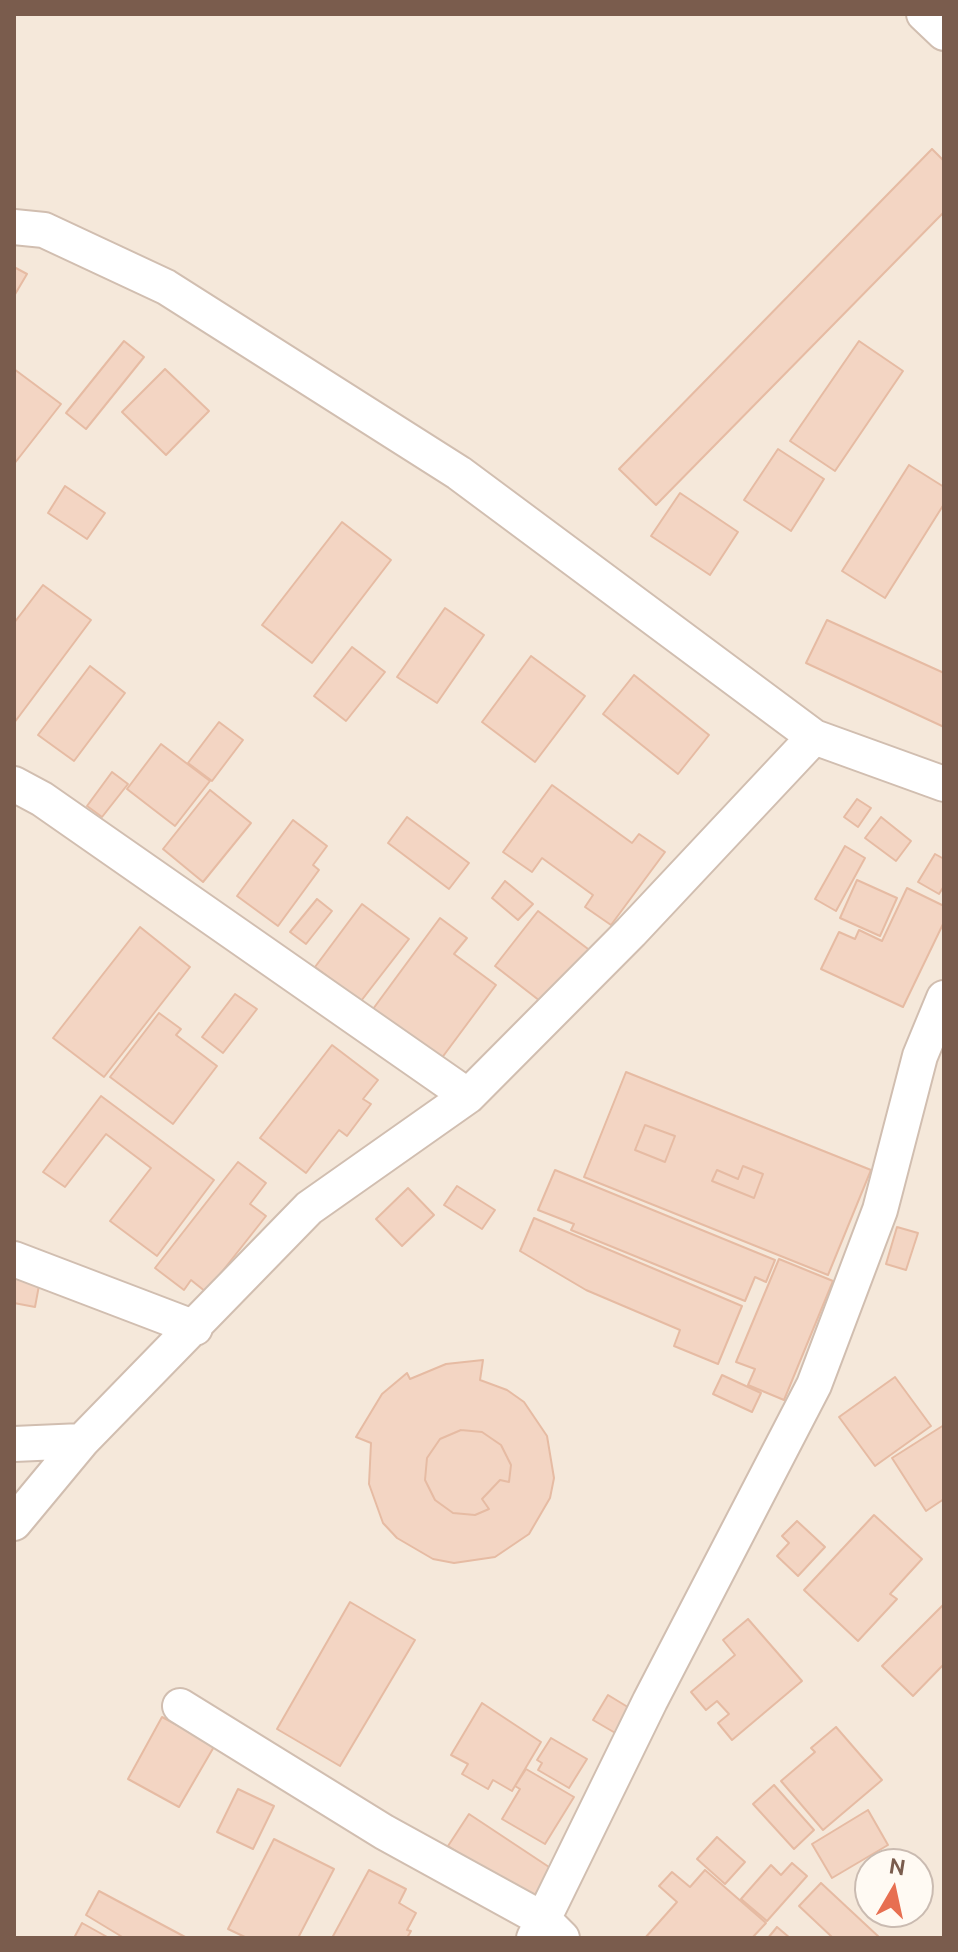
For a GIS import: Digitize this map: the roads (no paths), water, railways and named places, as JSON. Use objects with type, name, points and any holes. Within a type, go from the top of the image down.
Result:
[{"type":"street","points":[[924,14],[944,33]]},
{"type":"street","points":[[14,227],[44,230],[166,287],[445,465],[814,737],[944,784]]},
{"type":"street","points":[[14,1523],[82,1441],[309,1208],[468,1096],[631,932],[814,737]]},
{"type":"street","points":[[14,784],[42,799],[468,1096]]},
{"type":"street","points":[[180,1706],[546,1932],[650,1701],[814,1385],[880,1210],[920,1056],[944,998]]},
{"type":"street","points":[[14,1259],[195,1328]]},
{"type":"street","points":[[14,1444],[82,1441]]}]
